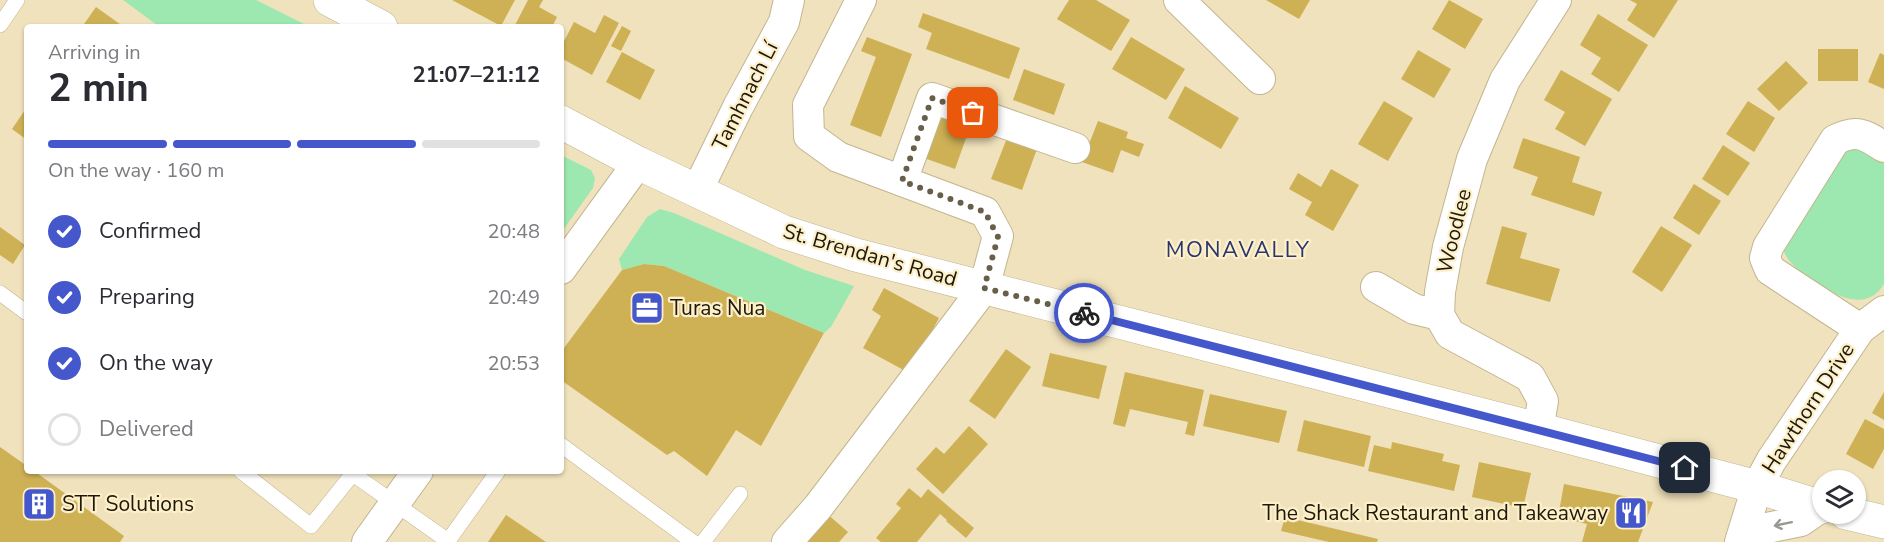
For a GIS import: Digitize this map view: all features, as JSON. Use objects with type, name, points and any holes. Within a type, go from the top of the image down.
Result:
[{"type":"main road","points":[[330,0],[375,24]]},
{"type":"main road","name":"St. Brendan's Road","points":[[564,124],[638,163],[784,232],[856,255],[1538,429],[1812,504]]},
{"type":"main road","name":"St. Brendan's Road","points":[[1866,518],[1884,522]]},
{"type":"street","name":"Tamhnach Lí","points":[[697,191],[738,107],[784,22],[789,0]]},
{"type":"street","points":[[787,542],[818,507],[984,288],[998,237],[985,212],[838,157],[809,136],[808,105],[861,0]]},
{"type":"street","points":[[1179,0],[1260,79]]},
{"type":"street","name":"Woodlee","points":[[1439,315],[1440,292],[1448,247],[1472,159],[1505,80],[1556,0]]},
{"type":"street","points":[[902,181],[932,98],[1075,148]]},
{"type":"street","name":"Hawthorn Drive","points":[[1860,329],[1770,270],[1765,258],[1768,248],[1834,140],[1848,134],[1864,134],[1884,147]]},
{"type":"street","points":[[564,265],[638,163]]},
{"type":"street","points":[[1376,287],[1413,309],[1439,315],[1450,334],[1530,377],[1543,402],[1538,429]]},
{"type":"street","name":"Hawthorn Drive","points":[[1742,539],[1757,487],[1771,461],[1860,329],[1884,311]]},
{"type":"street","points":[[367,542],[416,474]]},
{"type":"street","points":[[1742,539],[1767,528],[1812,516]]},
{"type":"lane","points":[[0,25],[17,0]]},
{"type":"lane","points":[[0,293],[24,311]]},
{"type":"lane","points":[[564,447],[693,542]]},
{"type":"lane","points":[[245,474],[311,526],[352,474]]},
{"type":"lane","points":[[357,474],[448,541],[496,474]]},
{"type":"lane","points":[[703,542],[740,494]]},
{"type":"green space","points":[[123,0],[256,0],[304,24],[156,24]]},
{"type":"green space","points":[[1862,148],[1884,163],[1884,284],[1877,293],[1859,300],[1839,296],[1820,285],[1794,266],[1783,249],[1839,149]]},
{"type":"green space","points":[[564,156],[591,170],[595,178],[593,188],[564,229]]},
{"type":"green space","points":[[660,209],[805,270],[854,286],[831,327],[824,333],[664,266],[644,264],[622,270],[619,259],[647,217]]},
{"type":"building","points":[[452,0],[515,0],[502,24],[497,24]]},
{"type":"building","points":[[528,0],[543,0],[539,7],[557,17],[554,24],[516,24]]},
{"type":"building","points":[[1069,0],[1096,0],[1130,20],[1111,51],[1057,19]]},
{"type":"building","points":[[1266,0],[1310,0],[1299,19]]},
{"type":"building","points":[[1449,0],[1483,19],[1465,49],[1432,29]]},
{"type":"building","points":[[1630,0],[1678,0],[1654,38],[1627,20],[1637,4]]},
{"type":"building","points":[[96,7],[120,24],[84,24]]},
{"type":"building","points":[[923,13],[1020,48],[1009,79],[926,49],[932,33],[918,27]]},
{"type":"building","points":[[1598,14],[1648,45],[1619,92],[1591,74],[1601,58],[1580,45]]},
{"type":"building","points":[[604,15],[619,23],[592,75],[564,60],[564,41],[574,22],[595,33]]},
{"type":"building","points":[[622,26],[631,31],[621,51],[611,46]]},
{"type":"building","points":[[867,37],[912,54],[881,137],[850,125],[876,57],[861,51]]},
{"type":"building","points":[[1131,37],[1185,69],[1166,100],[1112,69]]},
{"type":"building","points":[[1818,49],[1858,49],[1858,81],[1818,81]]},
{"type":"building","points":[[1418,50],[1451,69],[1434,98],[1401,79]]},
{"type":"building","points":[[622,52],[655,70],[640,100],[606,82]]},
{"type":"building","points":[[1880,53],[1884,55],[1884,89],[1868,82]]},
{"type":"building","points":[[1786,61],[1808,83],[1779,111],[1757,89]]},
{"type":"building","points":[[1024,69],[1065,84],[1054,115],[1013,100]]},
{"type":"building","points":[[1561,70],[1612,99],[1585,146],[1555,129],[1565,112],[1544,100]]},
{"type":"building","points":[[1185,86],[1239,118],[1221,149],[1168,118]]},
{"type":"building","points":[[1384,101],[1413,118],[1388,161],[1358,144]]},
{"type":"building","points":[[1748,101],[1775,118],[1754,152],[1726,134]]},
{"type":"building","points":[[24,111],[24,138],[12,129]]},
{"type":"building","points":[[939,116],[970,127],[955,169],[924,158]]},
{"type":"building","points":[[1098,121],[1128,132],[1126,138],[1144,144],[1139,157],[1121,150],[1113,173],[1082,162]]},
{"type":"building","points":[[1007,138],[1037,149],[1022,190],[991,179]]},
{"type":"building","points":[[1523,138],[1580,157],[1572,182],[1602,192],[1594,216],[1531,195],[1538,177],[1513,168]]},
{"type":"building","points":[[1723,145],[1750,163],[1728,196],[1702,179]]},
{"type":"building","points":[[1331,169],[1359,185],[1333,231],[1305,215],[1312,202],[1289,189],[1298,173],[1321,187]]},
{"type":"building","points":[[1694,184],[1721,201],[1699,235],[1673,218]]},
{"type":"building","points":[[1502,226],[1527,233],[1520,258],[1560,269],[1550,302],[1486,284]]},
{"type":"building","points":[[1661,226],[1692,245],[1662,292],[1632,272]]},
{"type":"building","points":[[0,227],[24,247],[13,264],[0,255]]},
{"type":"building","points":[[644,264],[664,266],[824,333],[761,446],[736,430],[707,476],[674,451],[667,455],[564,382],[564,348],[622,270]]},
{"type":"building","points":[[884,288],[939,318],[909,373],[863,348],[881,316],[872,310]]},
{"type":"building","points":[[1006,349],[1031,367],[995,419],[969,401]]},
{"type":"building","points":[[1050,353],[1107,366],[1099,399],[1042,386]]},
{"type":"building","points":[[1125,372],[1204,390],[1194,436],[1185,434],[1188,422],[1130,409],[1125,427],[1113,424]]},
{"type":"building","points":[[1884,392],[1884,420],[1872,413]]},
{"type":"building","points":[[1210,394],[1287,411],[1279,443],[1203,426]]},
{"type":"building","points":[[1865,419],[1884,429],[1884,449],[1873,469],[1846,454]]},
{"type":"building","points":[[1304,420],[1371,436],[1364,467],[1297,451]]},
{"type":"building","points":[[969,426],[988,444],[943,494],[916,469],[936,447],[944,454]]},
{"type":"building","points":[[1392,442],[1444,454],[1442,461],[1460,465],[1454,491],[1368,471],[1374,445],[1391,449]]},
{"type":"building","name":"STT Solutions","points":[[0,447],[24,464],[24,474],[38,474],[124,536],[120,542],[0,542]]},
{"type":"building","points":[[1479,462],[1531,473],[1523,508],[1472,497]]},
{"type":"building","points":[[1564,484],[1653,502],[1638,542],[1582,542],[1587,524],[1558,517]]},
{"type":"building","points":[[909,488],[921,498],[928,489],[974,528],[966,538],[940,514],[917,542],[881,542],[876,538],[901,508],[896,504]]},
{"type":"building","points":[[826,513],[848,532],[839,542],[802,542]]},
{"type":"building","points":[[506,515],[546,542],[488,542]]},
{"type":"building","points":[[1285,517],[1378,539],[1377,542],[1329,542],[1281,531]]},
{"type":"way so far","points":[[973,113],[932,98],[902,181],[985,212],[998,237],[984,288],[1084,313]]},
{"type":"place","name":"Turas Nua","points":[[647,308]]},
{"type":"place","name":"STT Solutions","points":[[39,504]]},
{"type":"place","name":"The Shack Restaurant and Takeaway","points":[[1631,513]]},
{"type":"district","name":"MONAVALLY","points":[[1238,250]]},
{"type":"route","points":[[1084,313],[1685,468]]}]
